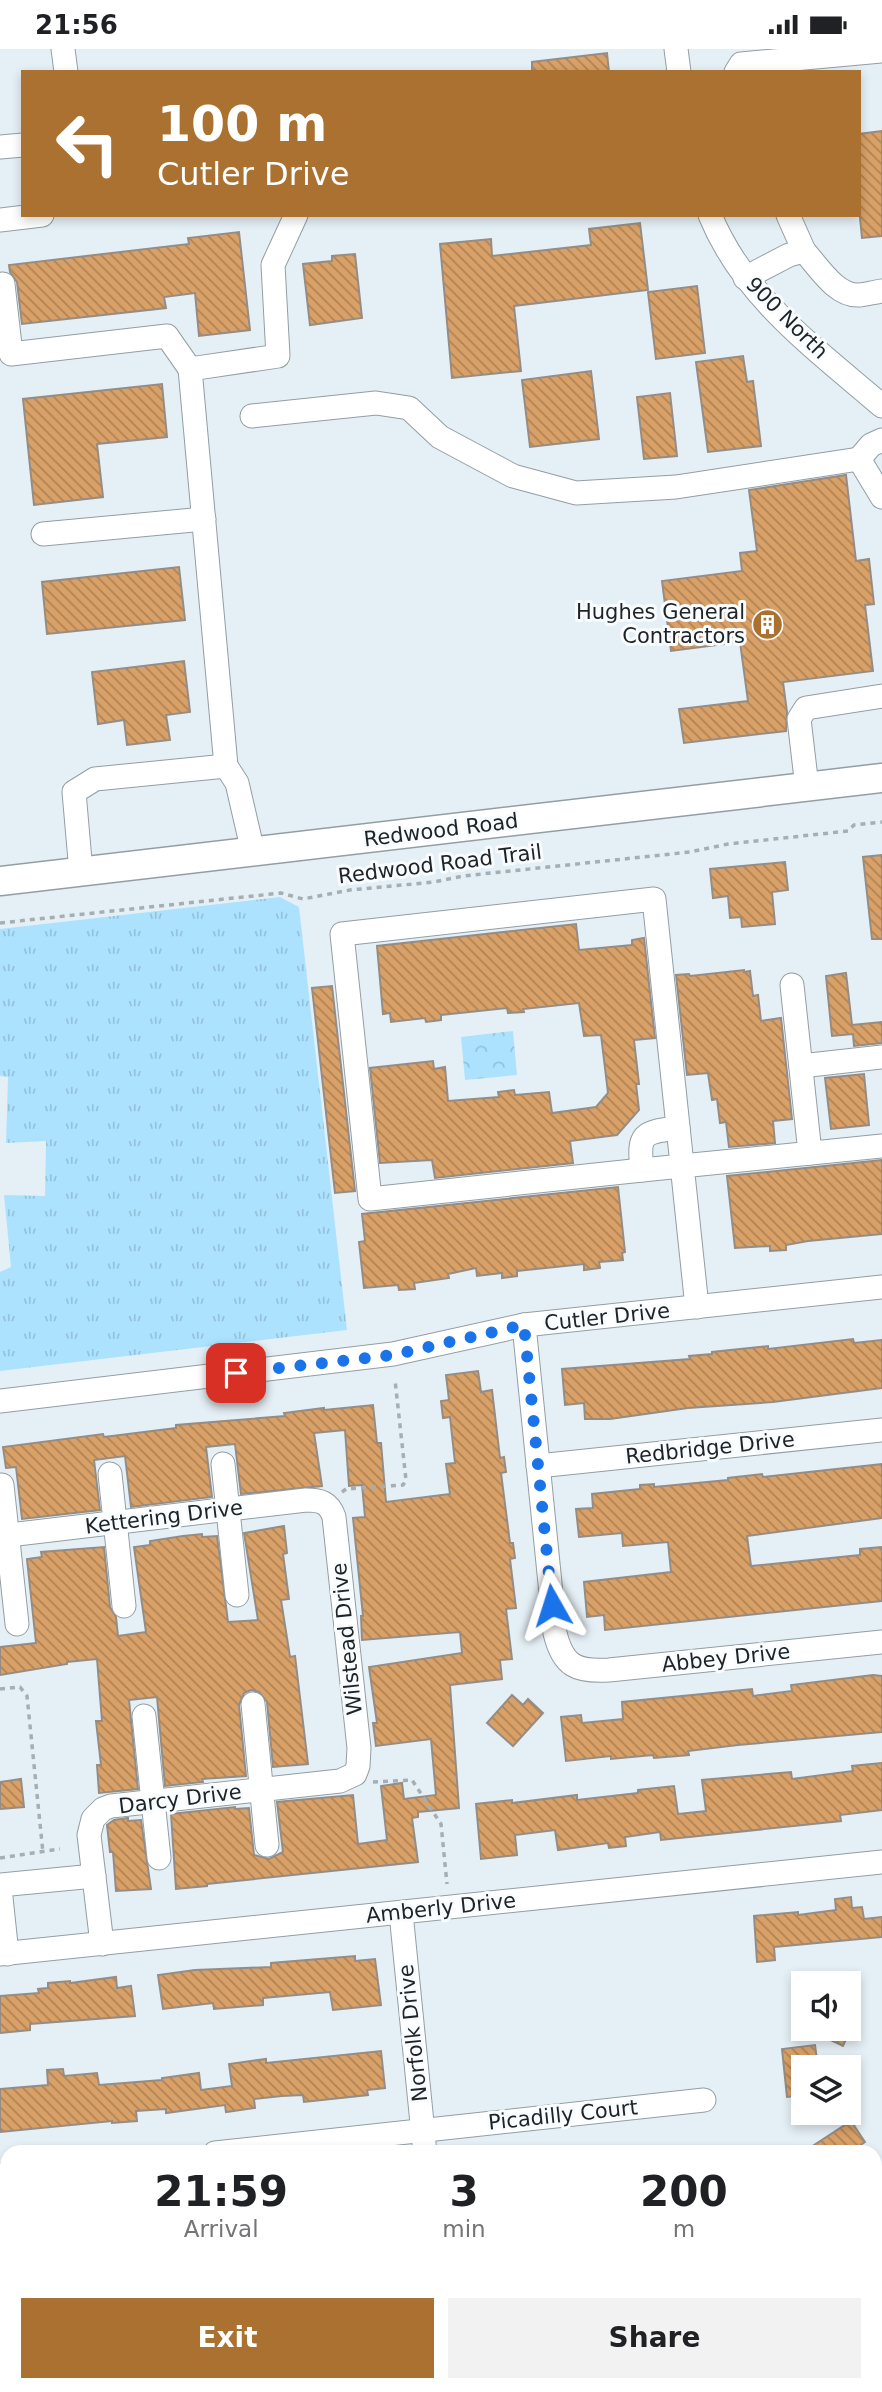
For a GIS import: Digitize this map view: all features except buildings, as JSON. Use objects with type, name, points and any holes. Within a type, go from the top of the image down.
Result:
[{"type":"main road","name":"Redwood Road","points":[[0,881],[882,778]]},
{"type":"street","points":[[64,49],[66,70]]},
{"type":"street","points":[[676,49],[679,70]]},
{"type":"street","points":[[737,70],[741,64],[882,51]]},
{"type":"street","points":[[0,147],[21,145]]},
{"type":"street","points":[[0,220],[25,217]]},
{"type":"street","points":[[190,369],[278,356],[273,265],[295,217]]},
{"type":"street","name":"900 North","points":[[711,217],[728,253],[745,278],[784,321],[882,406]]},
{"type":"street","points":[[789,217],[804,251],[837,288],[859,295],[882,291]]},
{"type":"street","points":[[745,278],[789,255],[804,251]]},
{"type":"street","points":[[4,284],[11,354],[167,335],[190,369],[226,766],[237,783],[253,852]]},
{"type":"street","points":[[252,416],[376,403],[409,408],[440,437],[513,476],[576,493],[676,487],[859,459],[871,445],[882,440]]},
{"type":"street","points":[[859,459],[882,497]]},
{"type":"street","points":[[43,534],[204,519]]},
{"type":"street","points":[[807,787],[799,719],[806,708],[882,696]]},
{"type":"street","points":[[81,872],[74,792],[95,779],[226,766]]},
{"type":"street","points":[[697,1307],[682,1166],[654,899],[342,934],[370,1199],[642,1170],[682,1166],[810,1153],[882,1146]]},
{"type":"street","points":[[792,985],[810,1153]]},
{"type":"street","points":[[801,1066],[882,1057]]},
{"type":"street","points":[[642,1170],[640,1147],[645,1135],[678,1128]]},
{"type":"street","name":"Cutler Drive","points":[[0,1401],[393,1355],[524,1325],[882,1287]]},
{"type":"street","points":[[524,1325],[538,1466]]},
{"type":"street","name":"Redbridge Drive","points":[[538,1466],[882,1430]]},
{"type":"street","points":[[223,1464],[237,1595]]},
{"type":"street","name":"Abbey Drive","points":[[538,1466],[555,1633],[563,1655],[570,1664],[582,1669],[609,1670],[882,1642]]},
{"type":"street","points":[[110,1474],[124,1606]]},
{"type":"street","points":[[2,1486],[4,1536],[17,1624]]},
{"type":"street","name":"Kettering Drive","points":[[4,1536],[306,1500],[328,1504]]},
{"type":"street","name":"Wilstead Drive","points":[[328,1504],[335,1524],[359,1766],[365,1779]]},
{"type":"street","points":[[253,1705],[267,1845]]},
{"type":"street","points":[[144,1716],[159,1858]]},
{"type":"street","name":"Darcy Drive","points":[[102,1944],[89,1835],[93,1819],[103,1809],[153,1801],[365,1779]]},
{"type":"street","name":"Amberly Drive","points":[[3,1954],[882,1862]]},
{"type":"street","points":[[3,1954],[0,1886],[94,1876]]},
{"type":"street","name":"Norfolk Drive","points":[[401,1913],[424,2142]]},
{"type":"street","name":"Picadilly Court","points":[[367,2145],[424,2142],[704,2100]]},
{"type":"path","name":"Redwood Road Trail","points":[[0,923],[281,893],[303,899],[350,890],[690,852],[729,843],[848,831],[854,825],[882,822]]},
{"type":"path","points":[[346,1489],[403,1485],[406,1480],[395,1380]]},
{"type":"path","points":[[0,1689],[20,1687],[27,1696],[43,1853]]},
{"type":"path","points":[[365,1779],[410,1780],[418,1789],[441,1824],[447,1884]]},
{"type":"path","points":[[0,1858],[60,1849]]},
{"type":"green space","points":[[280,897],[299,907],[347,1330],[0,1371],[0,1272],[11,1267],[4,1195],[45,1196],[46,1141],[6,1143],[8,1077],[0,1076],[0,929]]},
{"type":"green space","points":[[513,1031],[517,1075],[465,1080],[461,1037]]},
{"type":"place","name":"Hughes General Contractors","points":[[768,624]]},
{"type":"route","points":[[236,1373],[393,1355],[524,1325],[552,1605]]}]
